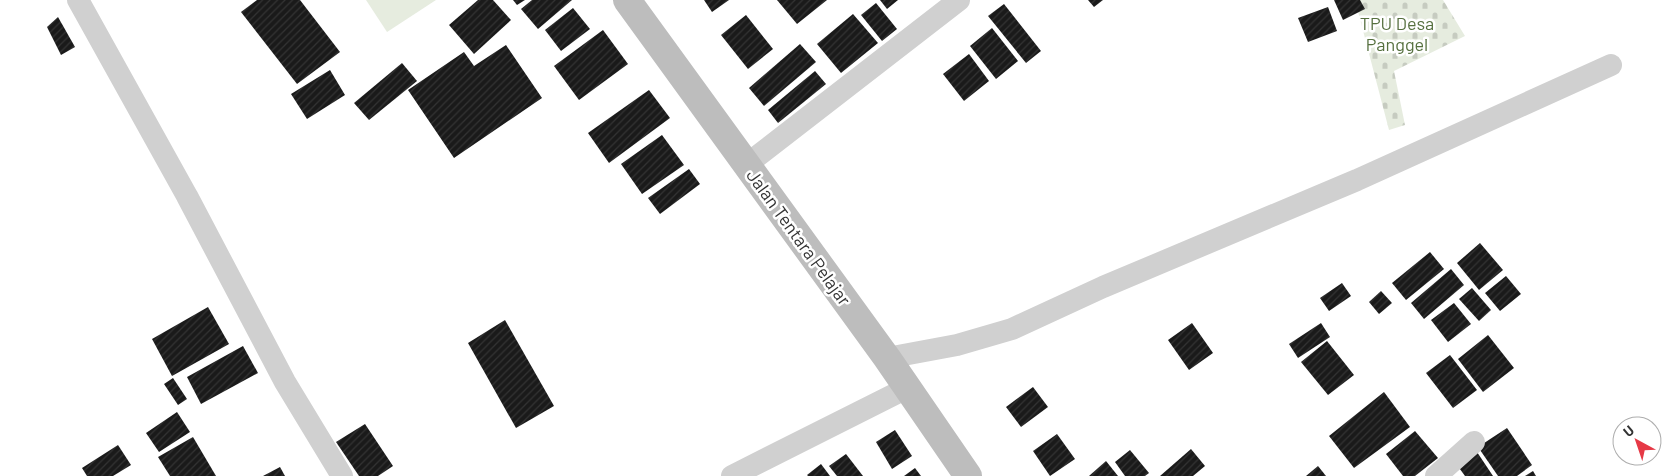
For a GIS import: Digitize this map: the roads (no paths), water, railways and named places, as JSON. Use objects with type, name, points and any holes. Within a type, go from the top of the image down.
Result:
[{"type":"main road","name":"Jalan Tentara Pelajar","points":[[627,0],[887,358],[968,476]]},
{"type":"street","points":[[78,0],[187,196],[285,382],[342,476]]},
{"type":"street","points":[[746,165],[959,0]]},
{"type":"street","points":[[887,358],[958,345],[1012,329],[1103,287],[1357,180],[1611,65]]},
{"type":"street","points":[[732,476],[907,388]]},
{"type":"street","points":[[1436,476],[1474,442]]},
{"type":"park label","name":"TPU Desa Panggel","points":[[1397,33]]}]
